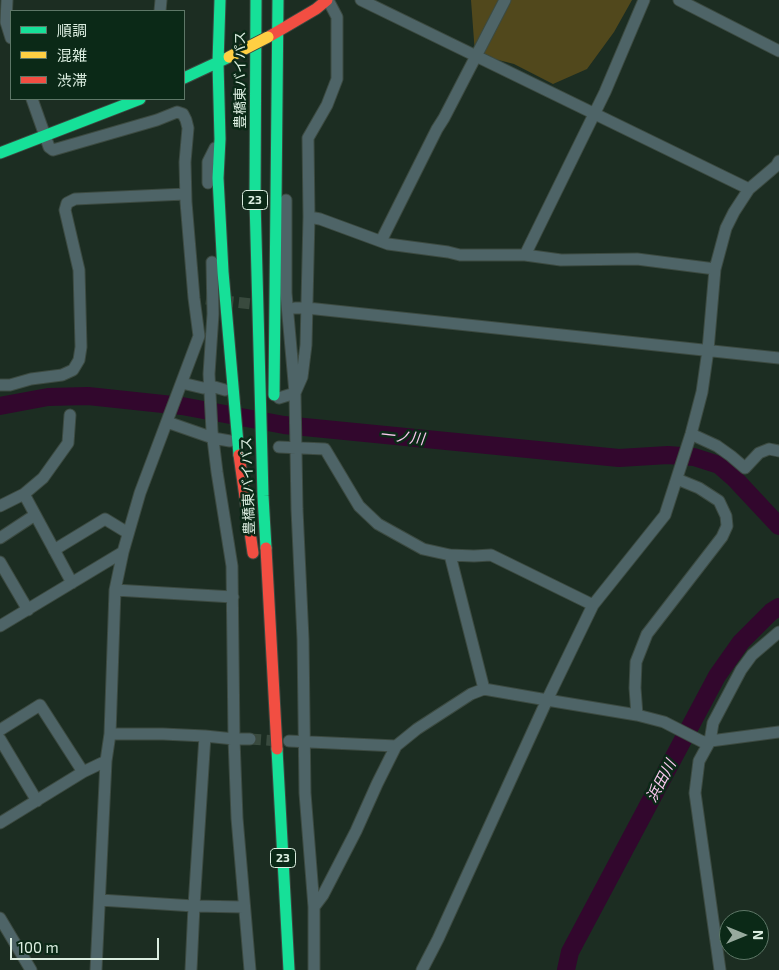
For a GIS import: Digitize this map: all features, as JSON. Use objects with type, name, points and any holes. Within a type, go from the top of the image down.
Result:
[{"type":"main road","points":[[220,0],[223,60],[218,178],[229,393],[234,439],[254,564]]},
{"type":"main road","name":"豊橋東バイパス","points":[[256,0],[255,190],[261,440],[288,970]]},
{"type":"main road","name":"23","points":[[276,403],[278,116],[272,35],[278,0]]},
{"type":"main road","points":[[185,78],[272,35],[328,0]]},
{"type":"main road","points":[[0,153],[137,100]]},
{"type":"main road","name":"23","points":[[263,496],[273,470],[275,441]]},
{"type":"main road","name":"23","points":[[256,583],[277,746]]},
{"type":"street","points":[[7,0],[6,22],[10,35]]},
{"type":"street","points":[[276,403],[295,393],[302,377],[308,308],[308,138],[327,105],[337,79],[337,18],[328,0]]},
{"type":"street","points":[[361,0],[750,189]]},
{"type":"street","points":[[381,241],[504,0]]},
{"type":"street","points":[[525,255],[605,92],[644,0]]},
{"type":"street","points":[[680,0],[779,51]]},
{"type":"street","points":[[32,100],[44,136],[49,147],[53,150],[157,120],[177,112],[182,114],[188,128],[185,162],[186,194],[200,298],[199,336],[140,493],[123,552],[116,590],[110,734],[106,761],[100,900],[94,969]]},
{"type":"street","points":[[278,116],[286,128],[286,293],[295,393],[304,639],[305,793],[314,907],[314,970]]},
{"type":"street","points":[[220,139],[208,162],[213,290],[210,374],[217,472],[232,566],[237,818],[250,970]]},
{"type":"street","points":[[422,970],[593,605],[665,515],[691,435],[702,392],[708,350],[715,269],[726,228],[734,212],[750,189],[776,166],[779,161]]},
{"type":"street","points":[[0,385],[62,376],[73,370],[79,360],[81,347],[79,270],[65,210],[67,203],[75,199],[186,194]]},
{"type":"street","points":[[309,217],[320,219],[388,244],[460,255],[525,255],[561,260],[638,259],[715,269]]},
{"type":"street","points":[[295,308],[779,358]]},
{"type":"street","points":[[181,386],[229,393]]},
{"type":"street","points":[[0,506],[24,494],[42,478],[68,443],[70,415]]},
{"type":"street","points":[[167,422],[234,439]]},
{"type":"street","points":[[691,435],[716,446],[745,468],[759,454],[769,449],[779,451]]},
{"type":"street","points":[[275,441],[325,449],[359,506],[378,524],[423,550],[450,555],[491,555],[593,605]]},
{"type":"street","points":[[637,715],[636,662],[647,634],[722,537],[727,526],[726,516],[718,501],[678,476]]},
{"type":"street","points":[[24,494],[72,583]]},
{"type":"street","points":[[0,538],[35,515]]},
{"type":"street","points":[[54,550],[105,518],[128,533]]},
{"type":"street","points":[[0,626],[123,552]]},
{"type":"street","points":[[450,555],[484,689]]},
{"type":"street","points":[[0,562],[28,610]]},
{"type":"street","points":[[116,590],[233,597]]},
{"type":"street","points":[[720,970],[695,793],[699,761],[713,723],[741,670],[752,655],[779,632]]},
{"type":"street","points":[[314,907],[323,895],[340,863],[396,746],[417,729],[463,699],[484,689],[637,715],[664,722],[706,742],[779,732]]},
{"type":"street","points":[[0,730],[40,705],[83,772]]},
{"type":"street","points":[[110,734],[250,739]]},
{"type":"street","points":[[191,970],[205,736]]},
{"type":"street","points":[[0,739],[37,801]]},
{"type":"street","points":[[289,742],[396,746]]},
{"type":"street","points":[[0,823],[83,772],[106,761]]},
{"type":"street","points":[[100,900],[244,907]]},
{"type":"street","points":[[0,918],[31,970]]},
{"type":"shaded area","points":[[471,0],[632,0],[614,32],[587,69],[553,84],[514,64],[475,54]]},
{"type":"waterway","name":"一ノ川","points":[[0,406],[48,397],[88,396],[182,406],[284,425],[619,458],[668,455],[694,457],[719,465],[735,479],[779,526]]},
{"type":"waterway","name":"浜田川","points":[[566,970],[570,952],[717,676],[741,642],[771,612],[779,607]]},
{"type":"tunnel","points":[[206,299],[261,305]]},
{"type":"tunnel","points":[[250,739],[279,741]]},
{"type":"traffic: fast","points":[[220,0],[218,63],[220,139],[218,178],[223,272],[239,455]]},
{"type":"traffic: fast","points":[[256,0],[255,200],[266,548]]},
{"type":"traffic: fast","points":[[274,395],[278,0]]},
{"type":"traffic: fast","points":[[185,78],[227,58]]},
{"type":"traffic: fast","points":[[0,153],[137,100]]},
{"type":"traffic: fast","points":[[277,749],[289,970]]},
{"type":"traffic: jam","points":[[270,36],[316,9],[327,0]]},
{"type":"traffic: jam","points":[[239,455],[253,553]]},
{"type":"traffic: jam","points":[[266,548],[277,749]]},
{"type":"traffic: slow","points":[[229,57],[268,37]]}]
